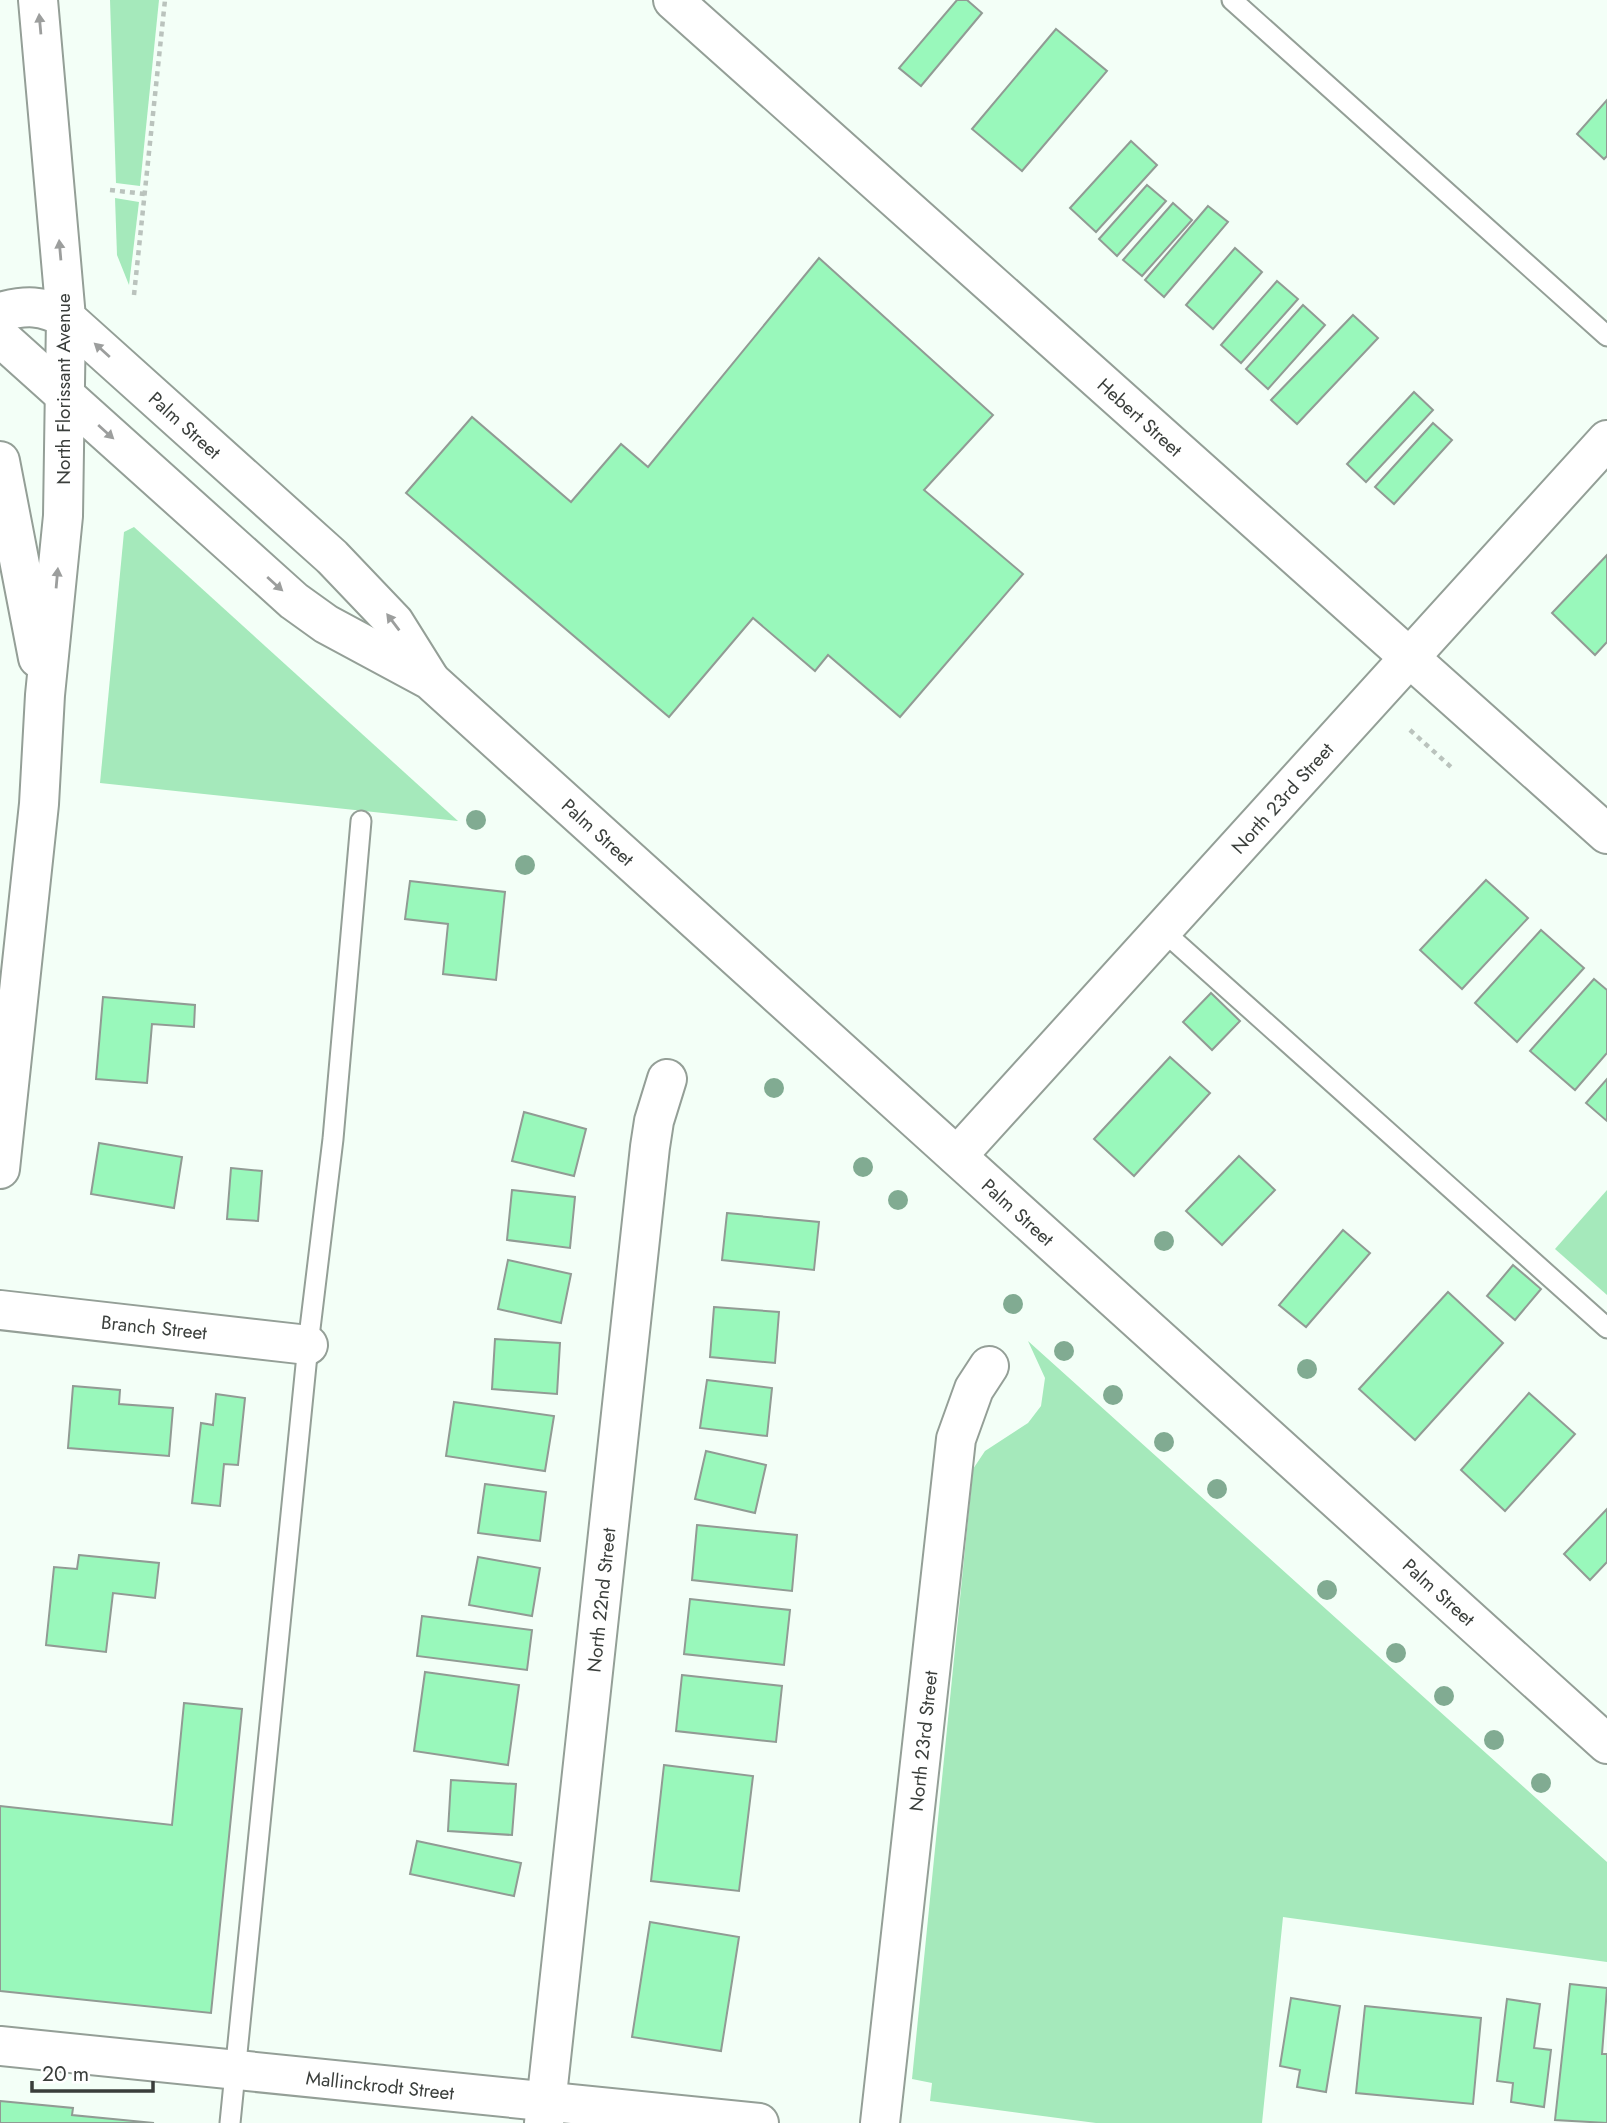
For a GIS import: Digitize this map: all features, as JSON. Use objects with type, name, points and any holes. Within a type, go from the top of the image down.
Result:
[{"type":"street","name":"North Florissant Avenue","points":[[0,1169],[39,804],[45,695],[63,516],[66,318],[38,0]]},
{"type":"street","name":"Hebert Street","points":[[673,0],[1607,834]]},
{"type":"street","name":"Palm Street","points":[[0,312],[26,305],[49,309],[66,318],[332,557],[394,622],[430,680]]},
{"type":"street","name":"Palm Street","points":[[0,337],[294,601],[326,624],[430,680],[1607,1744]]},
{"type":"street","name":"North 23rd Street","points":[[957,1156],[1607,440]]},
{"type":"street","name":"North Florissant Avenue","points":[[0,461],[45,695]]},
{"type":"street","name":"North 22nd Street","points":[[545,2112],[650,1147],[654,1121],[667,1079]]},
{"type":"street","name":"Branch Street","points":[[0,1310],[308,1345]]},
{"type":"street","name":"North 23rd Street","points":[[880,2123],[956,1439],[974,1389],[989,1366]]},
{"type":"street","name":"Mallinckrodt Street","points":[[0,2046],[235,2070],[545,2112],[759,2123]]},
{"type":"lane","points":[[1233,0],[1607,336]]},
{"type":"lane","points":[[230,2123],[308,1345],[333,1139],[360,821]]},
{"type":"lane","points":[[1162,930],[1607,1328]]},
{"type":"path","points":[[134,295],[165,0]]},
{"type":"path","points":[[110,190],[145,194]]},
{"type":"path","points":[[1410,730],[1451,766]]},
{"type":"green space","points":[[110,0],[159,0],[140,186],[116,183]]},
{"type":"green space","points":[[115,198],[139,202],[129,285],[117,255]]},
{"type":"green space","points":[[134,527],[458,821],[100,783],[124,532]]},
{"type":"green space","points":[[1607,1190],[1607,1295],[1555,1249]]},
{"type":"green space","points":[[1028,1341],[1607,1862],[1607,1962],[1283,1917],[1262,2123],[1096,2123],[930,2101],[932,2083],[912,2079],[973,1469],[985,1451],[1028,1423],[1041,1406],[1045,1378]]},
{"type":"building","points":[[957,0],[967,0],[982,13],[921,86],[899,68]]},
{"type":"building","points":[[1056,29],[1107,71],[1022,171],[972,129]]},
{"type":"building","points":[[1607,100],[1607,156],[1604,159],[1577,134]]},
{"type":"building","points":[[1131,141],[1157,165],[1096,232],[1070,208]]},
{"type":"building","points":[[1147,185],[1166,201],[1117,256],[1099,239]]},
{"type":"building","points":[[1173,203],[1192,220],[1142,276],[1123,260]]},
{"type":"building","points":[[1208,206],[1228,222],[1164,297],[1145,280]]},
{"type":"building","points":[[1235,248],[1262,272],[1213,329],[1186,305]]},
{"type":"building","points":[[819,258],[993,415],[924,490],[1023,574],[900,717],[828,655],[815,671],[753,618],[669,717],[406,493],[472,417],[571,502],[621,444],[648,467]]},
{"type":"building","points":[[1277,281],[1298,299],[1241,363],[1221,345]]},
{"type":"building","points":[[1303,305],[1325,325],[1268,389],[1246,369]]},
{"type":"building","points":[[1353,315],[1378,338],[1297,424],[1271,400]]},
{"type":"building","points":[[1414,392],[1433,410],[1366,482],[1347,464]]},
{"type":"building","points":[[1433,423],[1452,440],[1394,504],[1375,487]]},
{"type":"building","points":[[1607,555],[1607,642],[1595,655],[1552,613]]},
{"type":"building","points":[[1486,880],[1528,918],[1462,989],[1420,950]]},
{"type":"building","points":[[410,881],[505,892],[496,980],[443,974],[448,924],[405,919]]},
{"type":"building","points":[[1541,930],[1584,968],[1517,1042],[1475,1003]]},
{"type":"building","points":[[1594,979],[1607,990],[1607,1053],[1575,1090],[1530,1051]]},
{"type":"building","points":[[1211,993],[1240,1021],[1212,1050],[1183,1022]]},
{"type":"building","points":[[103,997],[195,1005],[194,1027],[152,1024],[147,1083],[96,1079]]},
{"type":"building","points":[[1170,1057],[1210,1093],[1134,1176],[1094,1139]]},
{"type":"building","points":[[1607,1079],[1607,1121],[1586,1103]]},
{"type":"building","points":[[524,1112],[586,1129],[574,1176],[512,1161]]},
{"type":"building","points":[[99,1143],[182,1157],[174,1208],[91,1194]]},
{"type":"building","points":[[1239,1156],[1275,1190],[1222,1245],[1186,1211]]},
{"type":"building","points":[[231,1168],[262,1171],[258,1221],[227,1219]]},
{"type":"building","points":[[512,1190],[575,1197],[570,1248],[507,1240]]},
{"type":"building","points":[[727,1213],[819,1222],[814,1270],[722,1260]]},
{"type":"building","points":[[1343,1230],[1370,1253],[1306,1327],[1279,1305]]},
{"type":"building","points":[[508,1260],[571,1274],[561,1323],[498,1309]]},
{"type":"building","points":[[1513,1265],[1541,1289],[1515,1320],[1487,1296]]},
{"type":"building","points":[[1448,1292],[1503,1343],[1415,1440],[1359,1389]]},
{"type":"building","points":[[714,1307],[779,1312],[775,1363],[710,1357]]},
{"type":"building","points":[[495,1339],[560,1343],[557,1394],[492,1389]]},
{"type":"building","points":[[707,1380],[772,1388],[767,1436],[700,1428]]},
{"type":"building","points":[[73,1386],[120,1390],[119,1404],[173,1408],[169,1456],[68,1448]]},
{"type":"building","points":[[1529,1393],[1575,1434],[1505,1511],[1461,1470]]},
{"type":"building","points":[[216,1394],[245,1398],[238,1465],[224,1464],[220,1506],[192,1503],[201,1423],[213,1425]]},
{"type":"building","points":[[454,1402],[554,1416],[545,1471],[446,1456]]},
{"type":"building","points":[[706,1451],[766,1465],[755,1513],[695,1499]]},
{"type":"building","points":[[485,1484],[546,1492],[540,1541],[478,1533]]},
{"type":"building","points":[[1607,1509],[1607,1562],[1590,1580],[1564,1554]]},
{"type":"building","points":[[697,1525],[797,1535],[792,1591],[692,1580]]},
{"type":"building","points":[[79,1555],[159,1563],[155,1598],[113,1593],[106,1652],[46,1645],[54,1567],[77,1569]]},
{"type":"building","points":[[478,1557],[540,1568],[532,1616],[469,1605]]},
{"type":"building","points":[[690,1599],[790,1610],[784,1665],[684,1654]]},
{"type":"building","points":[[422,1616],[532,1630],[527,1670],[417,1656]]},
{"type":"building","points":[[425,1672],[519,1685],[508,1765],[414,1751]]},
{"type":"building","points":[[682,1675],[782,1686],[776,1742],[676,1731]]},
{"type":"building","points":[[184,1703],[242,1709],[211,2013],[0,1991],[0,1806],[172,1825]]},
{"type":"building","points":[[664,1765],[753,1776],[739,1891],[651,1881]]},
{"type":"building","points":[[451,1780],[516,1784],[512,1835],[448,1831]]},
{"type":"building","points":[[417,1841],[521,1863],[514,1896],[410,1874]]},
{"type":"building","points":[[650,1922],[739,1937],[721,2051],[632,2037]]},
{"type":"building","points":[[1570,1984],[1607,1988],[1602,2054],[1607,2054],[1607,2123],[1555,2120]]},
{"type":"building","points":[[1291,1998],[1340,2006],[1326,2092],[1297,2087],[1300,2070],[1280,2066]]},
{"type":"building","points":[[1507,1999],[1540,2004],[1534,2048],[1551,2050],[1544,2107],[1511,2102],[1513,2083],[1497,2081]]},
{"type":"building","points":[[1365,2006],[1481,2018],[1473,2104],[1356,2093]]},
{"type":"building","points":[[0,2101],[73,2108],[72,2115],[154,2123],[0,2123]]}]
